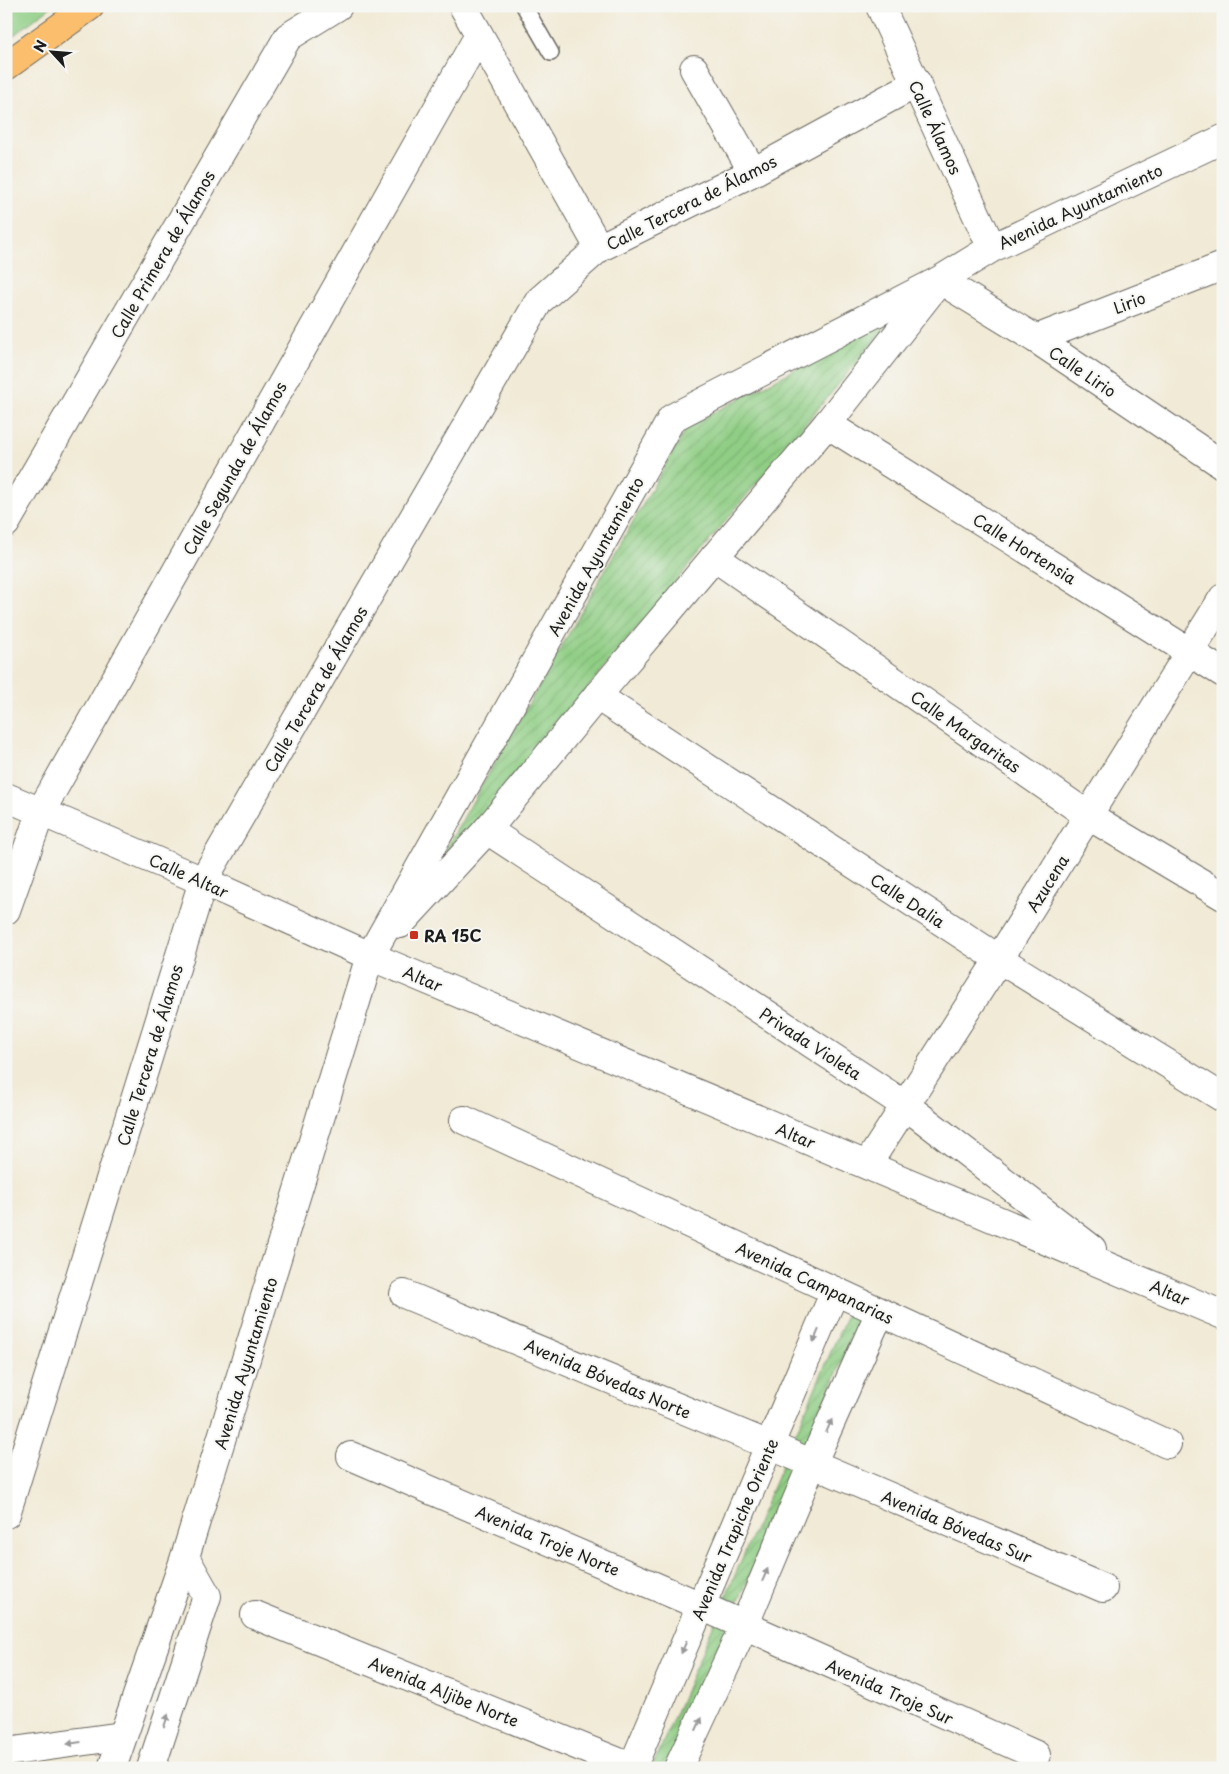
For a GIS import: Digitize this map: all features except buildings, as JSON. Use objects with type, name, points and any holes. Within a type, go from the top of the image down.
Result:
[{"type":"main road","points":[[6,66],[90,6]]},
{"type":"street","name":"Calle Primera de Álamos","points":[[6,523],[288,37],[338,6]]},
{"type":"street","points":[[463,6],[599,248]]},
{"type":"street","name":"Calle Álamos","points":[[880,6],[992,248]]},
{"type":"street","name":"Calle Segunda de Álamos","points":[[6,910],[41,811],[479,35]]},
{"type":"street","points":[[694,69],[752,172]]},
{"type":"street","name":"Calle Tercera de Álamos","points":[[6,1514],[203,881],[539,302],[599,248],[752,172],[917,83]]},
{"type":"street","name":"Avenida Ayuntamiento","points":[[112,1768],[185,1557],[370,956],[672,418],[940,280],[992,248],[1223,139]]},
{"type":"street","name":"Lirio","points":[[1036,339],[1223,266]]},
{"type":"street","name":"Avenida Ayuntamiento","points":[[370,956],[487,830],[596,696],[827,424],[940,280]]},
{"type":"street","name":"Calle Lirio","points":[[940,280],[1036,339],[1223,465]]},
{"type":"street","name":"Calle Hortensia","points":[[827,424],[1223,673]]},
{"type":"street","name":"Calle Margaritas","points":[[714,557],[1090,816],[1223,896]]},
{"type":"street","name":"Azucena","points":[[867,1165],[1090,816],[1189,650],[1223,598]]},
{"type":"street","name":"Calle Dalia","points":[[596,696],[999,959],[1223,1098]]},
{"type":"street","name":"Calle Altar","points":[[6,797],[203,881],[370,956]]},
{"type":"street","name":"Privada Violeta","points":[[487,830],[905,1105],[1123,1273]]},
{"type":"street","name":"Altar","points":[[370,956],[1223,1315]]},
{"type":"street","name":"Avenida Campanarias","points":[[464,1120],[1166,1444]]},
{"type":"street","name":"Avenida Trapiche Oriente","points":[[633,1768],[835,1291]]},
{"type":"street","name":"Avenida Bóvedas Norte","points":[[404,1294],[812,1464]]},
{"type":"street","points":[[678,1768],[744,1626],[812,1464],[880,1312]]},
{"type":"street","name":"Avenida Troje Norte","points":[[351,1456],[702,1606],[744,1626]]},
{"type":"street","name":"Avenida Bóvedas Sur","points":[[812,1464],[1103,1588]]},
{"type":"street","points":[[151,1768],[207,1596],[185,1557]]},
{"type":"street","name":"Avenida Aljibe Norte","points":[[255,1615],[633,1768]]},
{"type":"street","name":"Avenida Troje Sur","points":[[744,1626],[1036,1755]]},
{"type":"street","points":[[6,1752],[122,1736]]},
{"type":"lane","points":[[524,6],[551,53]]},
{"type":"green space","points":[[6,6],[52,6],[6,41]]},
{"type":"green space","points":[[894,317],[425,885],[686,429],[705,417]]},
{"type":"green space","points":[[848,1312],[861,1317],[667,1768],[652,1768]]},
{"type":"place","name":"RA 15C","points":[[414,935]]}]
